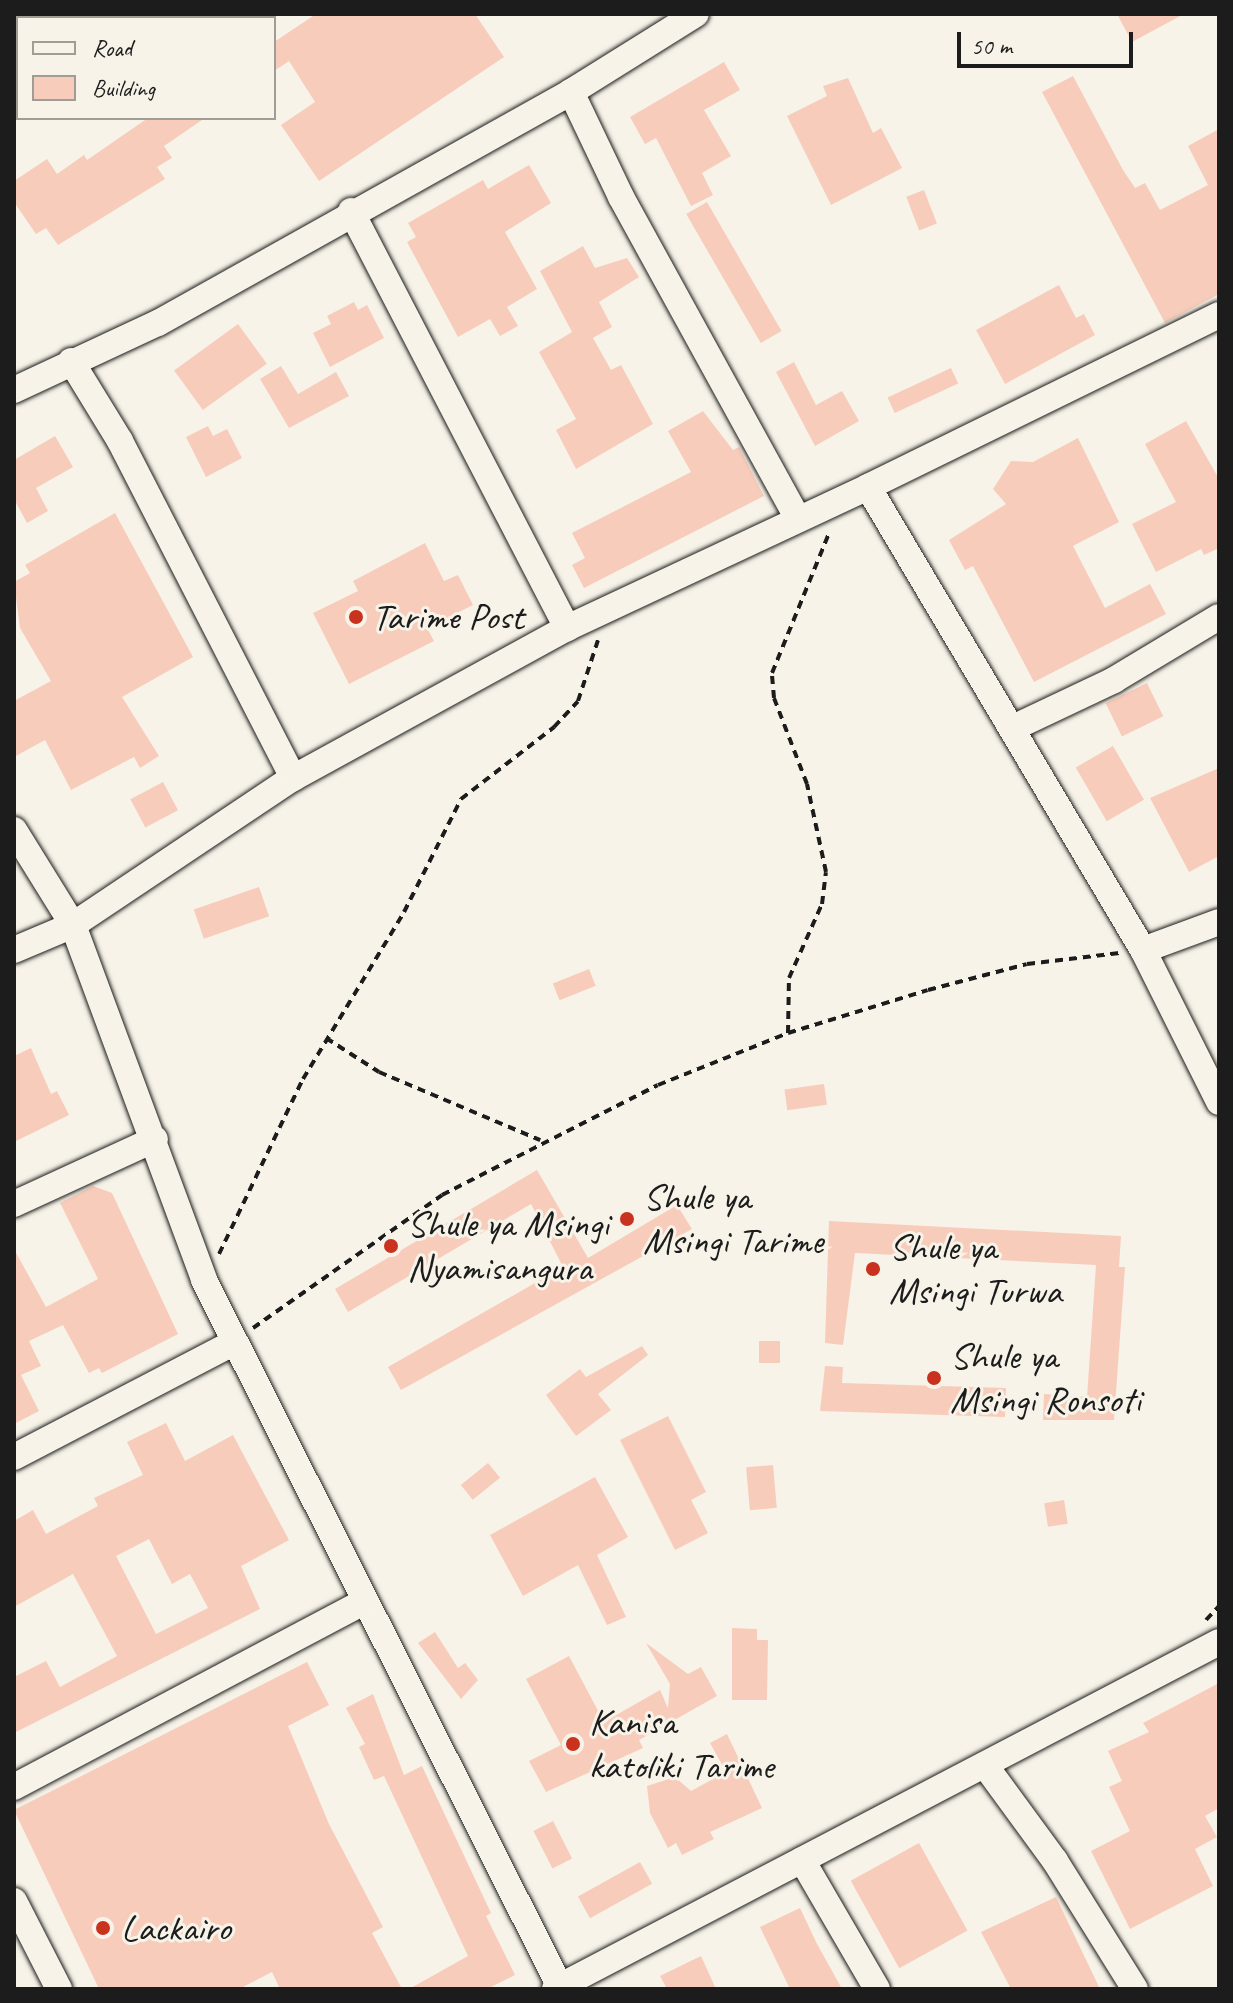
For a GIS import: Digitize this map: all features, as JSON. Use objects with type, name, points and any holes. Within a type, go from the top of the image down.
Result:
[{"type":"street","points":[[14,390],[158,323],[351,211],[571,92],[696,14]]},
{"type":"street","points":[[571,92],[621,197],[797,517]]},
{"type":"street","points":[[351,211],[567,628]]},
{"type":"street","points":[[14,950],[73,925],[293,778],[567,628],[797,517],[856,492],[1219,315]]},
{"type":"street","points":[[71,361],[120,441],[293,778]]},
{"type":"street","points":[[856,492],[1013,728],[1143,950],[1219,1102]]},
{"type":"street","points":[[1013,728],[1114,680],[1219,617]]},
{"type":"street","points":[[14,830],[73,925],[155,1139],[204,1280],[559,1988],[802,1860],[987,1768],[1219,1642]]},
{"type":"street","points":[[1143,950],[1219,922]]},
{"type":"street","points":[[14,1204],[155,1139]]},
{"type":"street","points":[[14,1457],[235,1342]]},
{"type":"street","points":[[14,1787],[365,1601]]},
{"type":"street","points":[[987,1768],[1055,1861],[1135,1989]]},
{"type":"street","points":[[802,1860],[877,1989]]},
{"type":"street","points":[[17,1912],[59,1989]]},
{"type":"path","points":[[788,1033],[789,978],[822,904],[826,872],[807,784],[774,698],[772,673],[856,492]]},
{"type":"path","points":[[204,1280],[326,1038],[404,912],[461,799],[477,781],[554,727],[578,701],[599,644],[597,614]]},
{"type":"path","points":[[235,1342],[442,1195],[540,1141],[788,1033],[1027,964],[1143,950]]},
{"type":"path","points":[[326,1038],[379,1072],[540,1141]]},
{"type":"building","points":[[316,14],[475,14],[504,57],[319,181],[281,125],[315,102],[289,61],[276,70],[276,41]]},
{"type":"building","points":[[1117,14],[1184,14],[1132,42]]},
{"type":"building","points":[[724,62],[740,90],[704,110],[731,156],[702,173],[713,195],[691,206],[656,138],[645,144],[630,117]]},
{"type":"building","points":[[1073,76],[1123,170],[1135,188],[1145,183],[1160,210],[1208,185],[1188,146],[1219,129],[1219,294],[1165,323],[1042,92]]},
{"type":"building","points":[[848,78],[873,133],[881,128],[902,168],[831,205],[787,116],[827,96],[823,86]]},
{"type":"building","points":[[145,120],[202,120],[164,146],[172,158],[157,167],[165,179],[58,245],[46,228],[36,234],[14,202],[14,181],[47,159],[57,174],[84,155],[87,160]]},
{"type":"building","points":[[529,165],[551,203],[505,232],[537,289],[507,307],[518,326],[500,336],[490,319],[458,337],[407,242],[416,237],[408,223],[483,180],[488,189]]},
{"type":"building","points":[[924,190],[937,224],[919,230],[906,197]]},
{"type":"building","points":[[707,202],[782,331],[761,343],[686,214]]},
{"type":"building","points":[[583,246],[595,268],[627,258],[639,277],[599,302],[612,327],[593,338],[611,370],[621,365],[653,424],[576,469],[556,430],[576,419],[539,352],[572,332],[540,271]]},
{"type":"building","points":[[1059,285],[1076,318],[1084,314],[1095,335],[1005,384],[976,330]]},
{"type":"building","points":[[354,302],[358,310],[367,305],[384,338],[330,367],[313,333],[331,324],[327,316]]},
{"type":"building","points":[[238,324],[267,364],[203,410],[174,370]]},
{"type":"building","points":[[794,362],[816,405],[842,391],[859,421],[815,446],[776,372]]},
{"type":"building","points":[[281,366],[298,394],[336,372],[349,396],[289,428],[260,379]]},
{"type":"building","points":[[951,368],[958,383],[895,413],[888,398]]},
{"type":"building","points":[[703,411],[733,450],[739,447],[764,496],[584,588],[572,565],[585,558],[572,533],[691,472],[668,431]]},
{"type":"building","points":[[1186,421],[1219,479],[1219,548],[1204,555],[1201,549],[1156,572],[1132,524],[1176,502],[1145,444]]},
{"type":"building","points":[[208,426],[213,436],[227,429],[242,458],[206,477],[186,437]]},
{"type":"building","points":[[55,436],[73,467],[36,488],[48,511],[27,523],[14,499],[14,460]]},
{"type":"building","points":[[1078,438],[1119,522],[1073,546],[1105,608],[1150,584],[1166,614],[1034,682],[973,566],[965,570],[949,540],[1006,504],[993,489],[1011,461],[1033,462]]},
{"type":"building","points":[[115,513],[193,657],[122,697],[159,756],[140,768],[134,757],[71,790],[45,740],[14,757],[14,701],[51,681],[20,628],[14,582],[30,573],[25,565]]},
{"type":"building","name":"Tarime Post","points":[[425,543],[444,581],[458,575],[473,605],[427,628],[434,641],[349,684],[313,613],[358,591],[353,581]]},
{"type":"building","points":[[1147,683],[1163,716],[1122,736],[1106,703]]},
{"type":"building","points":[[1113,746],[1144,800],[1107,821],[1076,768]]},
{"type":"building","points":[[1219,768],[1219,856],[1189,872],[1150,798]]},
{"type":"building","points":[[163,782],[178,810],[145,828],[130,799]]},
{"type":"building","points":[[259,887],[269,916],[204,939],[194,909]]},
{"type":"building","points":[[589,969],[596,986],[560,1000],[553,984]]},
{"type":"building","points":[[31,1048],[51,1094],[57,1091],[69,1115],[14,1142],[14,1056]]},
{"type":"building","points":[[824,1084],[827,1105],[787,1110],[784,1090]]},
{"type":"building","points":[[537,1170],[588,1258],[677,1205],[692,1229],[401,1390],[388,1367],[563,1267],[531,1204],[348,1312],[335,1289]]},
{"type":"building","points":[[93,1186],[112,1193],[178,1334],[102,1373],[99,1368],[89,1373],[63,1325],[29,1341],[41,1366],[21,1375],[39,1411],[14,1424],[14,1249],[46,1307],[98,1279],[60,1203]]},
{"type":"building","points":[[829,1221],[1121,1236],[1119,1267],[1125,1267],[1114,1420],[1043,1420],[1044,1394],[1087,1397],[1096,1265],[855,1253],[843,1345],[825,1343]]},
{"type":"building","points":[[759,1341],[780,1341],[780,1363],[759,1363]]},
{"type":"building","points":[[642,1346],[648,1355],[598,1394],[611,1410],[576,1436],[546,1395],[580,1369],[586,1377]]},
{"type":"building","points":[[825,1366],[843,1367],[842,1383],[1006,1388],[1005,1417],[820,1411]]},
{"type":"building","points":[[668,1416],[706,1492],[691,1500],[708,1533],[675,1550],[620,1440]]},
{"type":"building","points":[[166,1423],[185,1461],[233,1435],[289,1540],[241,1566],[260,1609],[14,1733],[14,1677],[46,1661],[60,1687],[117,1656],[73,1574],[14,1607],[14,1521],[33,1510],[46,1534],[98,1506],[94,1498],[143,1475],[127,1442]],"holes":[[[149,1539],[172,1584],[190,1574],[208,1608],[156,1634],[116,1556]]]},
{"type":"building","points":[[488,1463],[500,1478],[473,1500],[461,1485]]},
{"type":"building","points":[[773,1465],[777,1508],[750,1510],[746,1467]]},
{"type":"building","points":[[595,1477],[628,1537],[597,1555],[626,1617],[607,1625],[578,1565],[523,1596],[490,1535]]},
{"type":"building","points":[[1064,1500],[1068,1524],[1048,1527],[1044,1503]]},
{"type":"building","points":[[732,1628],[757,1629],[757,1640],[768,1640],[767,1700],[732,1700]]},
{"type":"building","points":[[435,1632],[458,1668],[465,1663],[478,1680],[461,1699],[418,1643]]},
{"type":"building","points":[[646,1643],[688,1674],[701,1667],[717,1696],[639,1740],[643,1748],[546,1792],[529,1761],[561,1745],[526,1679],[569,1656],[604,1722],[660,1690],[668,1708],[670,1684]]},
{"type":"building","points":[[307,1662],[329,1705],[288,1726],[329,1824],[383,1927],[372,1933],[402,1989],[280,1989],[272,1972],[239,1989],[99,1989],[14,1810]]},
{"type":"building","points":[[1219,1683],[1219,1808],[1205,1816],[1217,1837],[1195,1849],[1213,1886],[1130,1929],[1091,1851],[1130,1831],[1109,1787],[1122,1781],[1108,1751],[1149,1732],[1143,1723]]},
{"type":"building","points":[[373,1694],[404,1775],[422,1766],[491,1913],[486,1916],[515,1975],[487,1989],[409,1989],[468,1956],[384,1776],[374,1780],[359,1747],[365,1744],[346,1708]]},
{"type":"building","points":[[727,1734],[762,1808],[710,1832],[714,1839],[682,1855],[676,1843],[668,1848],[650,1813],[647,1786],[675,1777],[691,1791],[726,1772],[710,1743]]},
{"type":"building","points":[[553,1821],[572,1858],[552,1868],[533,1831]]},
{"type":"building","points":[[919,1843],[967,1930],[899,1968],[851,1881]]},
{"type":"building","points":[[640,1862],[652,1884],[590,1918],[578,1896]]},
{"type":"building","points":[[1056,1897],[1100,1989],[1011,1989],[981,1932]]},
{"type":"building","points":[[800,1908],[842,1989],[790,1989],[760,1927]]},
{"type":"building","points":[[701,1956],[716,1989],[667,1989],[660,1976]]},
{"type":"place","name":"Tarime Post","points":[[356,617]]},
{"type":"place","name":"Shule ya Msingi Tarime","points":[[627,1219]]},
{"type":"place","name":"Shule ya Msingi Nyamisangura","points":[[391,1246]]},
{"type":"place","name":"Shule ya Msingi Turwa","points":[[873,1269]]},
{"type":"place","name":"Shule ya Msingi Ronsoti","points":[[934,1378]]},
{"type":"place","name":"Kanisa katoliki Tarime","points":[[573,1744]]},
{"type":"place","name":"Lackairo","points":[[103,1928]]}]
